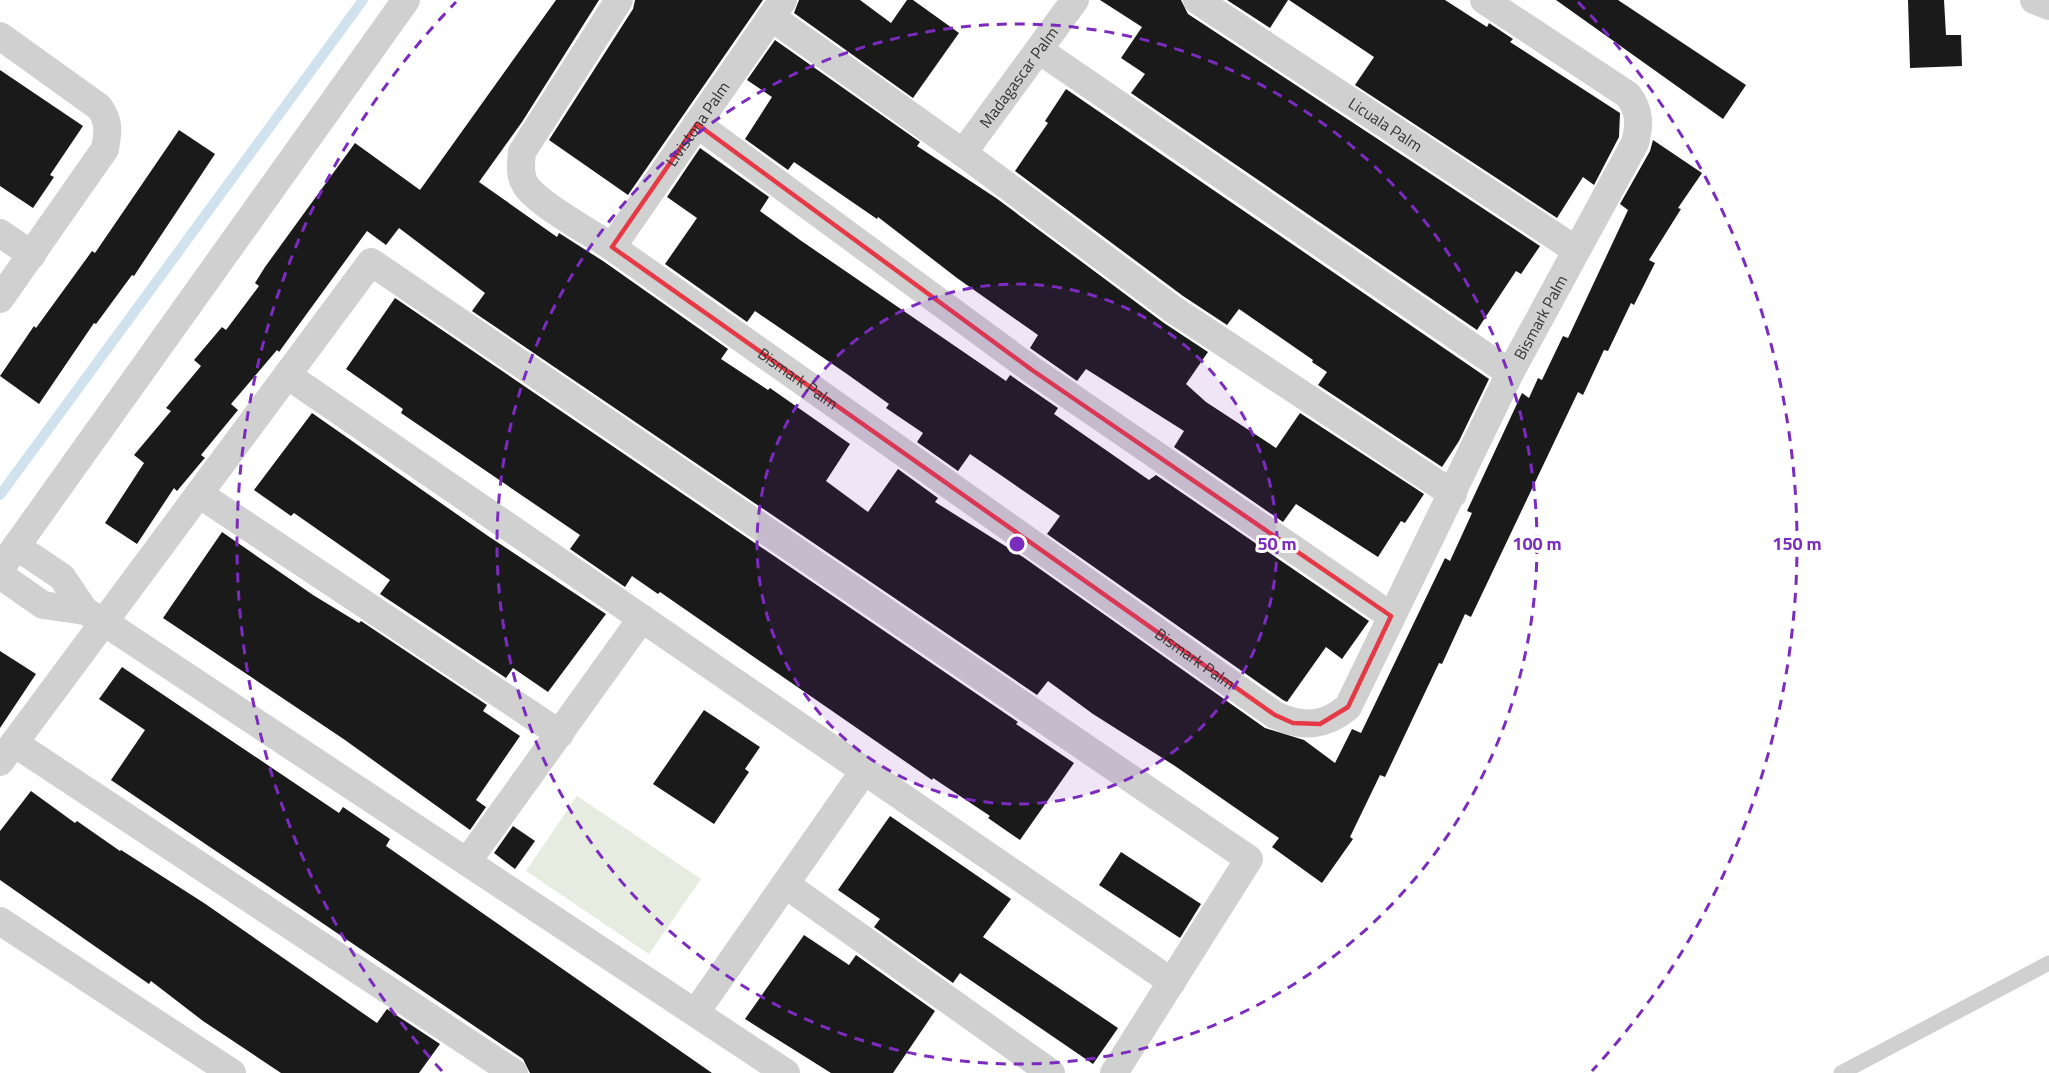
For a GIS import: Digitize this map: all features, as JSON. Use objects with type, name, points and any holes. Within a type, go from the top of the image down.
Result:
[{"type":"street","points":[[0,569],[406,0]]},
{"type":"street","name":"Bismark Palm","points":[[619,0],[522,152],[520,169],[525,184],[537,197],[612,246],[1275,715],[1293,723],[1320,724],[1335,718],[1348,707],[1510,373],[1635,143],[1638,132],[1637,107],[1628,95],[1484,0]]},
{"type":"street","name":"Madagascar Palm","points":[[963,153],[1075,0]]},
{"type":"street","name":"Licuala Palm","points":[[1197,0],[1576,250]]},
{"type":"street","points":[[2034,0],[2049,6]]},
{"type":"street","points":[[777,8],[963,153],[1174,310],[1453,494]]},
{"type":"street","name":"Livistona Palm","points":[[612,246],[777,8]]},
{"type":"street","points":[[0,36],[94,103],[107,118],[105,149],[0,299]]},
{"type":"street","points":[[1039,50],[1510,373]]},
{"type":"street","points":[[697,124],[1032,370],[1391,615]]},
{"type":"street","points":[[0,233],[32,255]]},
{"type":"street","points":[[514,1073],[7,752],[94,616],[199,494],[371,262],[1249,859],[1114,1073]]},
{"type":"street","points":[[287,375],[1172,982]]},
{"type":"street","points":[[199,494],[560,734]]},
{"type":"street","points":[[16,546],[62,577],[94,616],[786,1073]]},
{"type":"street","points":[[0,575],[43,605],[94,616]]},
{"type":"street","points":[[467,862],[642,618]]},
{"type":"street","points":[[696,1012],[864,771]]},
{"type":"street","points":[[785,884],[1051,1073]]},
{"type":"street","points":[[0,921],[232,1073]]},
{"type":"lane","points":[[1841,1073],[2049,963]]},
{"type":"highlighted area","points":[[697,124],[1032,370],[1391,616],[1348,707],[1320,724],[1293,723],[1275,715],[612,247]]},
{"type":"shaded area","points":[[577,796],[701,879],[649,954],[526,871]]},
{"type":"building","points":[[556,0],[599,0],[522,122],[479,182],[557,237],[559,233],[603,261],[728,349],[721,359],[768,390],[770,388],[850,444],[826,481],[868,512],[898,469],[938,498],[935,502],[1023,557],[1265,728],[1304,740],[1335,763],[1352,729],[1361,733],[1445,558],[1450,561],[1472,513],[1467,511],[1522,393],[1529,398],[1538,378],[1542,380],[1563,336],[1568,338],[1628,210],[1620,204],[1650,151],[1653,140],[1702,173],[1678,208],[1681,209],[1649,260],[1655,263],[1634,305],[1631,303],[1608,351],[1604,350],[1583,395],[1578,392],[1471,617],[1465,614],[1385,777],[1380,775],[1350,837],[1353,839],[1322,883],[1272,847],[1279,838],[1175,766],[1093,714],[1048,681],[1037,695],[472,311],[485,293],[399,228],[386,245],[367,231],[279,352],[277,350],[231,404],[238,410],[201,455],[205,458],[177,491],[174,488],[137,544],[105,523],[144,463],[134,455],[171,411],[166,408],[201,366],[194,360],[222,327],[226,330],[259,286],[255,283],[265,267],[355,143],[420,190]]},
{"type":"building","points":[[635,0],[763,0],[628,195],[549,140],[633,9]]},
{"type":"building","points":[[799,0],[860,0],[891,23],[907,0],[913,0],[959,33],[913,98],[794,13]]},
{"type":"building","points":[[1100,0],[1181,0],[1188,14],[1540,246],[1521,274],[1516,271],[1477,330],[1131,93],[1145,74],[1121,58],[1142,27]]},
{"type":"building","points":[[1227,0],[1288,0],[1270,28]]},
{"type":"building","points":[[1289,0],[1445,0],[1487,27],[1489,23],[1513,39],[1510,42],[1620,113],[1619,137],[1594,185],[1583,177],[1557,218],[1355,85],[1374,57]]},
{"type":"building","points":[[1556,0],[1618,0],[1746,85],[1723,119]]},
{"type":"building","points":[[1908,0],[1944,0],[1946,35],[1961,35],[1962,66],[1910,68]]},
{"type":"building","points":[[775,40],[920,142],[917,146],[996,198],[1164,323],[1208,352],[1186,384],[1206,402],[1276,448],[1300,413],[1424,494],[1405,523],[1401,521],[1378,557],[1296,504],[1283,522],[1174,447],[1184,431],[1086,369],[1077,381],[1030,348],[1038,335],[957,278],[878,217],[877,219],[794,162],[788,170],[745,139],[772,97],[747,80]]},
{"type":"building","points":[[0,70],[83,126],[50,175],[54,177],[33,208],[0,186]]},
{"type":"building","points":[[1066,89],[1489,379],[1459,441],[1442,467],[1318,385],[1327,372],[1312,362],[1313,360],[1239,309],[1227,325],[1183,296],[1015,171],[1048,123],[1045,121]]},
{"type":"building","points":[[179,130],[215,154],[134,276],[132,275],[96,324],[94,323],[39,404],[0,376],[34,326],[36,328],[92,251],[95,253]]},
{"type":"building","points":[[700,148],[769,197],[760,211],[800,240],[1006,381],[1010,375],[1058,408],[1054,414],[1149,480],[1156,475],[1369,621],[1342,659],[1326,647],[1287,702],[1283,700],[1047,534],[1060,516],[970,454],[958,471],[917,442],[923,433],[886,408],[889,404],[847,374],[755,311],[747,322],[665,264],[697,218],[667,197]]},
{"type":"building","points":[[395,298],[1018,722],[1016,724],[1074,763],[1020,840],[988,818],[990,816],[933,778],[932,780],[660,592],[658,594],[632,576],[625,587],[570,549],[580,535],[401,413],[403,409],[346,369]]},
{"type":"building","points":[[312,413],[488,536],[606,614],[548,692],[513,668],[506,678],[380,594],[390,580],[294,513],[291,516],[254,490]]},
{"type":"building","points":[[222,532],[313,595],[359,623],[361,621],[487,705],[483,711],[520,736],[476,800],[486,807],[470,830],[345,740],[163,618]]},
{"type":"building","points":[[0,651],[36,674],[0,728]]},
{"type":"building","points":[[122,667],[339,813],[343,807],[390,839],[386,846],[712,1073],[530,1073],[523,1059],[111,780],[145,730],[99,699]]},
{"type":"building","points":[[704,710],[760,747],[745,769],[749,772],[714,824],[653,784]]},
{"type":"building","points":[[31,791],[75,823],[77,821],[120,851],[204,903],[377,1023],[387,1009],[440,1044],[419,1073],[281,1073],[203,1021],[151,981],[149,984],[0,880],[0,831]]},
{"type":"building","points":[[890,816],[1011,899],[983,937],[1118,1028],[1093,1064],[960,973],[953,983],[874,927],[880,919],[838,890]]},
{"type":"building","points":[[513,826],[535,841],[515,869],[494,853]]},
{"type":"building","points":[[1121,852],[1201,904],[1180,938],[1099,885]]},
{"type":"building","points":[[804,935],[849,965],[856,955],[935,1011],[893,1073],[831,1073],[745,1019]]},
{"type":"waterway","points":[[0,495],[363,0]]}]
